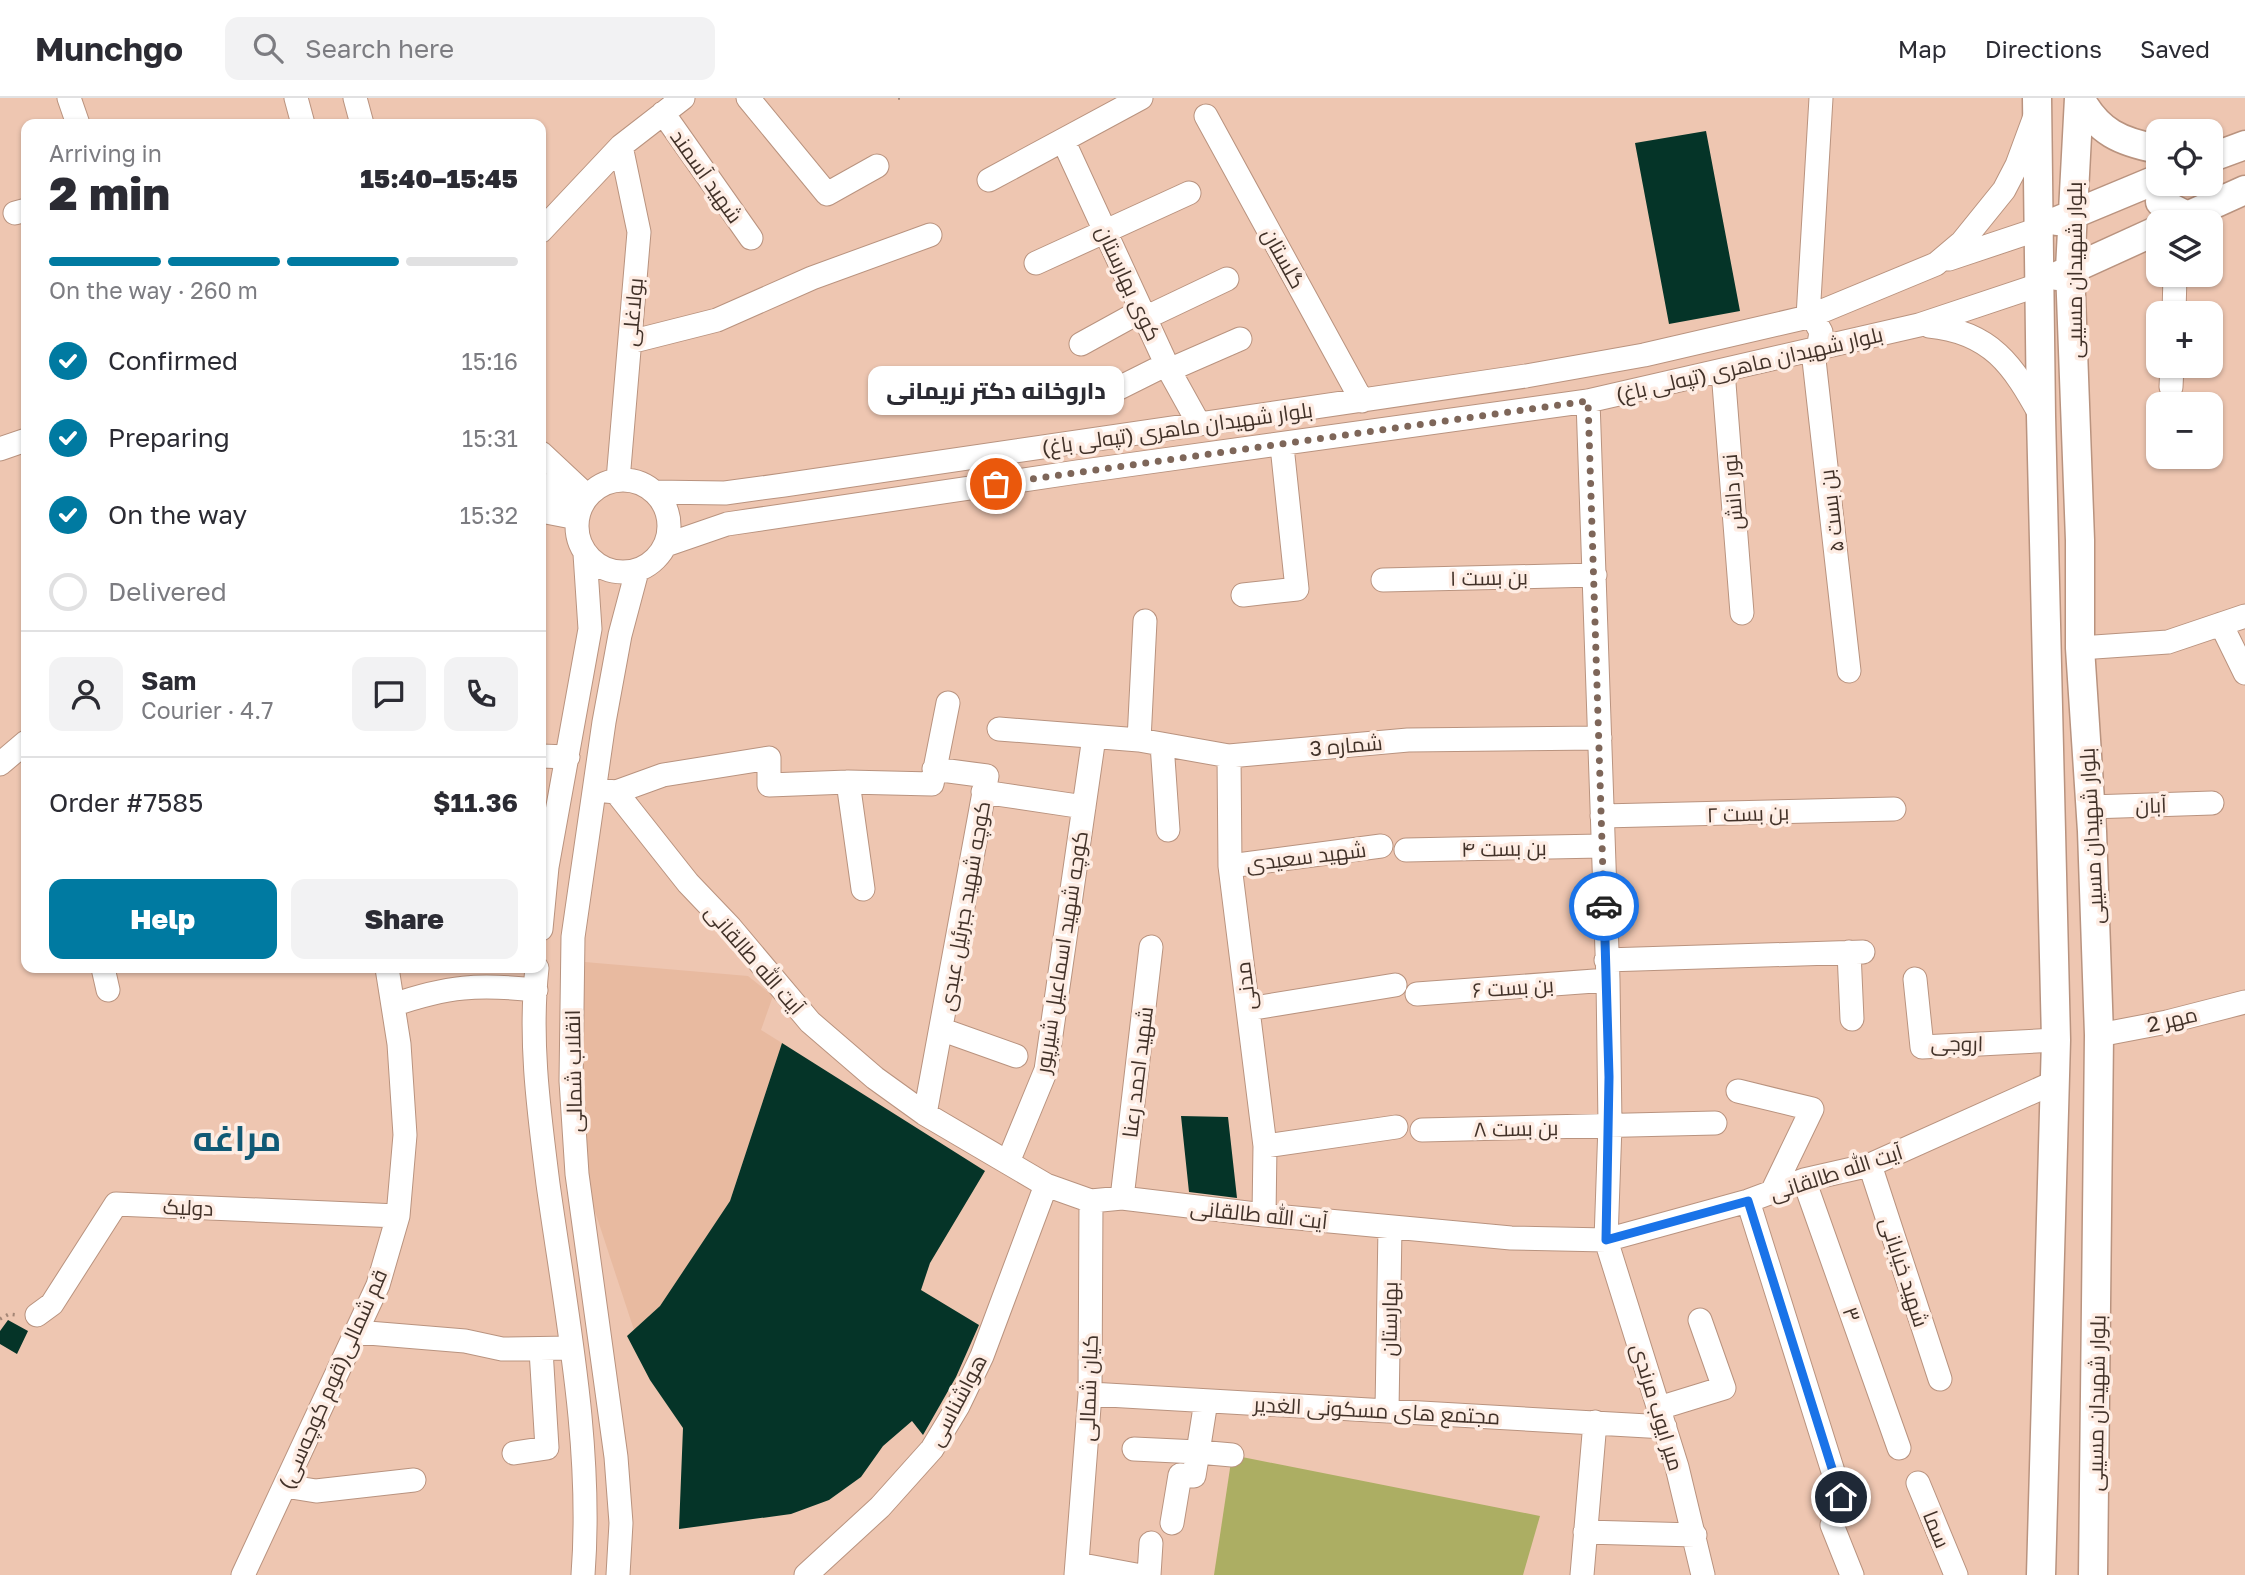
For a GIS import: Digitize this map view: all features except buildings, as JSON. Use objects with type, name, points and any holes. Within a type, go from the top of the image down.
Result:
[{"type":"main road","points":[[2079,98],[2088,114],[2105,132],[2146,145]]},
{"type":"main road","name":"بلوار شهیدان مسیبی","points":[[2079,98],[2070,269],[2080,648],[2090,807],[2099,1035],[2093,1575]]},
{"type":"main road","name":"بلوار شهیدان مسیبی","points":[[2037,104],[2041,416],[2056,1040],[2041,1575]]},
{"type":"main road","points":[[2223,153],[2245,145]]},
{"type":"main road","points":[[2039,229],[2146,184]]},
{"type":"main road","points":[[2201,210],[2245,190]]},
{"type":"main road","points":[[2039,285],[2146,235]]},
{"type":"main road","points":[[2041,386],[2053,379],[2063,379],[2074,387]]},
{"type":"street","points":[[69,98],[76,119]]},
{"type":"street","points":[[296,98],[302,119]]},
{"type":"street","points":[[356,98],[361,119]]},
{"type":"street","points":[[546,226],[621,146],[683,98]]},
{"type":"street","points":[[748,98],[827,194],[877,166]]},
{"type":"street","points":[[989,180],[1141,98]]},
{"type":"street","points":[[1808,317],[1821,98]]},
{"type":"street","name":"بلوار شهیدان ماهری (تپه‌لی باغ)","points":[[1936,264],[1962,242],[2004,190],[2017,165],[2037,104]]},
{"type":"street","name":"شهید آسمند","points":[[663,113],[751,238]]},
{"type":"street","name":"گلستان","points":[[1206,116],[1362,401]]},
{"type":"street","name":"کوی بهارستان","points":[[1063,141],[1143,315],[1199,424]]},
{"type":"street","name":"بولاغلی","points":[[618,480],[639,232],[621,146]]},
{"type":"street","points":[[1036,263],[1189,193]]},
{"type":"street","name":"بلوار شهیدان ماهری (تپه‌لی باغ)","points":[[654,492],[725,493],[1362,401],[1644,355],[1808,317],[1936,264],[2039,229]]},
{"type":"street","points":[[630,342],[717,320],[812,278],[930,235]]},
{"type":"street","points":[[1081,344],[1227,279]]},
{"type":"street","name":"بلوار شهیدان ماهری (تپه‌لی باغ)","points":[[666,545],[727,524],[1588,401],[1919,325],[2039,285]]},
{"type":"street","name":"بن بست ۵","points":[[1808,317],[1815,321],[1821,332],[1819,344],[1813,351],[1849,671]]},
{"type":"street","name":"بلوار شهیدان مسیبی","points":[[1919,325],[1956,328],[1984,343],[2010,364],[2041,416]]},
{"type":"street","points":[[1113,391],[1240,339]]},
{"type":"street","name":"نور دانش","points":[[1723,371],[1742,614]]},
{"type":"street","name":"میر ایوب مرندی","points":[[1588,401],[1607,970],[1610,1125],[1606,1240],[1662,1417],[1695,1535],[1703,1575]]},
{"type":"street","points":[[0,449],[21,442]]},
{"type":"street","points":[[1243,595],[1297,589],[1282,446]]},
{"type":"street","points":[[546,458],[587,496]]},
{"type":"street","points":[[546,877],[590,629],[585,554],[577,537],[577,518],[587,496],[607,482],[631,480],[654,492],[669,517],[666,545],[649,565],[638,571],[608,571],[585,554]]},
{"type":"street","points":[[546,489],[577,518]]},
{"type":"street","points":[[546,512],[577,518]]},
{"type":"street","name":"انقلاب شمالی","points":[[618,1575],[621,1523],[616,1457],[577,1174],[571,1082],[573,937],[606,791],[620,635],[638,571]]},
{"type":"street","name":"بن بست ۱","points":[[1383,580],[1595,575]]},
{"type":"street","points":[[2080,648],[2168,642],[2245,616]]},
{"type":"street","points":[[1139,740],[1145,621]]},
{"type":"street","points":[[2221,624],[2245,673]]},
{"type":"street","points":[[606,791],[663,775],[769,758],[769,785],[848,782],[932,784],[948,703]]},
{"type":"street","name":"شماره 3","points":[[999,729],[1139,740],[1228,756],[1408,740],[1600,738]]},
{"type":"street","name":"کوچه شهید اسماعیل شیرپور","points":[[1008,1162],[1046,1070],[1094,737]]},
{"type":"street","points":[[1162,744],[1168,830]]},
{"type":"street","points":[[546,755],[568,757]]},
{"type":"street","name":"مدنی","points":[[1228,756],[1230,866],[1265,1146],[1264,1215]]},
{"type":"street","name":"کوچه شهید جبرئیل عبدی","points":[[925,1114],[943,1030],[987,776],[934,769]]},
{"type":"street","points":[[848,782],[863,889]]},
{"type":"street","name":"آیت الله طالقانی","points":[[606,791],[730,927],[810,1022],[874,1078],[925,1114],[1046,1185],[1091,1201],[1122,1198],[1264,1215],[1511,1238],[1606,1240],[1748,1201],[1804,1180],[1870,1165],[2055,1082]]},
{"type":"street","points":[[983,792],[1084,807]]},
{"type":"street","name":"آبان","points":[[2090,807],[2211,803]]},
{"type":"street","name":"بن بست ۲","points":[[1602,816],[1894,809]]},
{"type":"street","name":"شهید سعیدی","points":[[1230,866],[1381,846]]},
{"type":"street","name":"بن بست ۴","points":[[1406,850],[1601,846]]},
{"type":"street","name":"شهید احمد رعنا","points":[[1122,1198],[1152,947]]},
{"type":"street","points":[[1607,970],[1856,952],[1852,1019]]},
{"type":"street","name":"بن بست ۶","points":[[1417,994],[1607,970]]},
{"type":"street","name":"قم شمالی(قوم کوچه‌سی)","points":[[243,1575],[378,1285],[398,1216],[405,1136],[399,1044],[388,973]]},
{"type":"street","points":[[393,1006],[451,989],[536,979]]},
{"type":"street","name":"انقلاب شمالی","points":[[536,979],[534,1080],[571,1348],[587,1518],[583,1575]]},
{"type":"street","name":"اروجی","points":[[1915,979],[1923,1047],[2056,1040]]},
{"type":"street","points":[[1248,1009],[1395,985]]},
{"type":"street","name":"مهر 2","points":[[2099,1035],[2167,1022],[2245,1002]]},
{"type":"street","points":[[943,1030],[1016,1056]]},
{"type":"street","points":[[1738,1091],[1812,1110],[1772,1192]]},
{"type":"street","name":"بن بست ۸","points":[[1422,1130],[1715,1123]]},
{"type":"street","points":[[1265,1146],[1395,1127]]},
{"type":"street","name":"شهید خیابانی","points":[[1870,1165],[1940,1379]]},
{"type":"street","name":"۳","points":[[1804,1180],[1899,1448]]},
{"type":"street","name":"هواشناسی","points":[[806,1575],[880,1507],[932,1449],[958,1406],[982,1356],[1046,1185]]},
{"type":"street","name":"کیان شمالی","points":[[1076,1569],[1090,1394],[1091,1201]]},
{"type":"street","points":[[1748,1201],[1841,1497]]},
{"type":"street","name":"دولیک","points":[[37,1315],[52,1304],[116,1204],[398,1216]]},
{"type":"street","name":"بهارستان","points":[[1387,1410],[1390,1227]]},
{"type":"street","points":[[1662,1417],[1724,1388],[1700,1320]]},
{"type":"street","points":[[356,1332],[541,1350],[571,1348]]},
{"type":"street","points":[[514,1452],[547,1448],[541,1350]]},
{"type":"street","name":"مجتمع های مسکونی الغدیر","points":[[1090,1394],[1595,1423],[1662,1417]]},
{"type":"street","points":[[1172,1523],[1180,1475],[1194,1475],[1206,1401]]},
{"type":"street","points":[[1582,1575],[1595,1423]]},
{"type":"street","points":[[1134,1449],[1232,1455]]},
{"type":"street","points":[[285,1486],[316,1491],[414,1480]]},
{"type":"street","name":"سما","points":[[1918,1483],[1956,1575]]},
{"type":"street","points":[[1832,1525],[1852,1575]]},
{"type":"street","points":[[1585,1532],[1695,1535]]},
{"type":"street","points":[[1149,1575],[1151,1543]]},
{"type":"street","points":[[1076,1569],[1136,1575]]},
{"type":"shaded area","points":[[573,961],[748,976],[773,996],[761,1030],[782,1043],[730,1201],[660,1306],[634,1330],[584,1178]]},
{"type":"green space","points":[[1232,1455],[1540,1516],[1523,1575],[1214,1575]]},
{"type":"way so far","points":[[996,484],[1588,401],[1604,906]]},
{"type":"place","name":"داروخانه دكتر نریمانی","points":[[996,484]]},
{"type":"district","name":"مراغه","points":[[237,1138]]},
{"type":"route","points":[[1604,906],[1610,1125],[1606,1240],[1748,1201],[1841,1497]]}]
